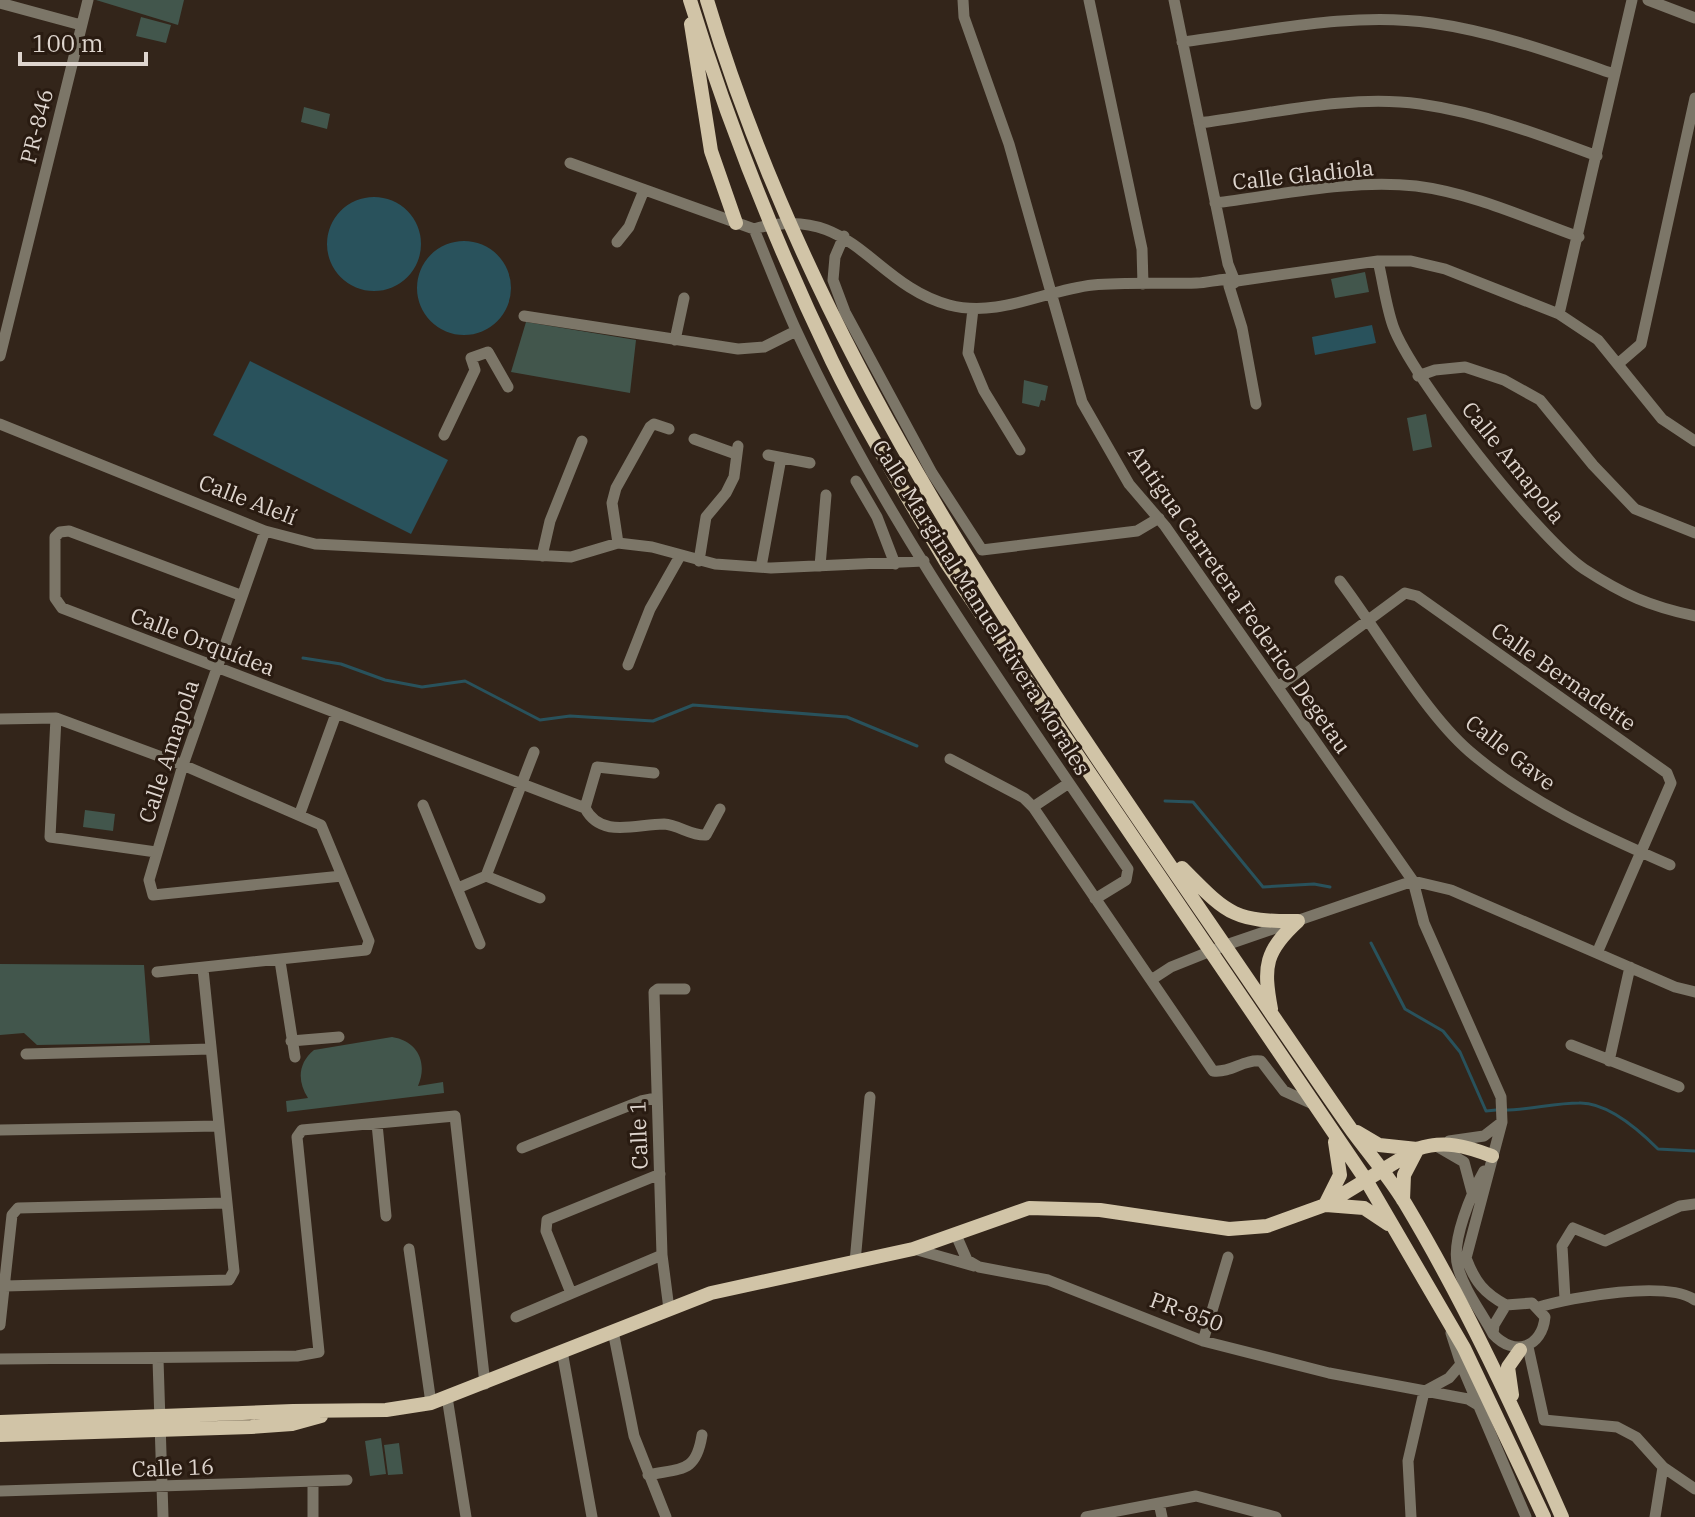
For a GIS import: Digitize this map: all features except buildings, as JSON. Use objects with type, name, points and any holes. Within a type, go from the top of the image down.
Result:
[{"type":"main road","points":[[689,0],[699,92],[711,151],[736,223]]},
{"type":"main road","points":[[689,0],[716,85],[770,224],[834,364],[946,562],[1366,1180],[1446,1316],[1505,1428],[1544,1517]]},
{"type":"main road","points":[[707,0],[789,226],[862,375],[957,544],[1273,1015],[1403,1200],[1513,1408],[1562,1517]]},
{"type":"main road","points":[[1159,847],[1212,901],[1229,912],[1259,922],[1298,921]]},
{"type":"main road","points":[[1273,1015],[1266,976],[1268,959],[1278,939],[1298,921]]},
{"type":"main road","points":[[1350,1127],[1379,1145],[1417,1149]]},
{"type":"main road","points":[[1325,1205],[1340,1175],[1333,1132]]},
{"type":"main road","points":[[0,1435],[431,1403],[711,1293],[913,1249],[1029,1208],[1100,1210],[1229,1229],[1267,1226],[1325,1205],[1417,1149],[1433,1144],[1455,1144],[1492,1156]]},
{"type":"main road","points":[[1403,1200],[1404,1175],[1417,1149]]},
{"type":"main road","points":[[1325,1205],[1364,1208],[1395,1230]]},
{"type":"main road","points":[[1513,1408],[1508,1367],[1524,1348]]},
{"type":"main road","points":[[0,1422],[159,1424]]},
{"type":"street","name":"PR-846","points":[[0,356],[88,0]]},
{"type":"street","name":"Antigua Carretera Federico Degetau","points":[[963,0],[964,17],[1009,144],[1082,402],[1129,484],[1159,518],[1413,881],[1424,923],[1501,1103],[1502,1119],[1466,1258],[1474,1279],[1486,1293],[1506,1305]]},
{"type":"street","points":[[1089,0],[1142,249],[1143,284]]},
{"type":"street","points":[[1174,0],[1256,404]]},
{"type":"street","points":[[1559,314],[1632,0]]},
{"type":"street","points":[[1648,0],[1695,18]]},
{"type":"street","points":[[0,3],[81,25]]},
{"type":"street","points":[[1182,42],[1352,21],[1429,22],[1510,38],[1614,74]]},
{"type":"street","points":[[1619,363],[1641,344],[1695,98]]},
{"type":"street","points":[[1199,123],[1343,104],[1417,104],[1495,119],[1597,156]]},
{"type":"street","points":[[570,163],[754,229],[770,224],[822,227],[844,236],[917,292],[949,305],[973,309],[1006,306],[1091,285],[1229,283],[1245,288],[1252,278],[1378,261],[1411,261],[1445,269],[1559,314],[1598,340],[1662,419],[1695,441]]},
{"type":"street","name":"Calle Gladiola","points":[[1215,203],[1350,186],[1414,186],[1466,196],[1579,237]]},
{"type":"street","points":[[617,242],[629,227],[644,190]]},
{"type":"street","name":"Calle Marginal Manuel Rivera Morales","points":[[754,229],[796,331],[856,445],[924,561],[1128,869],[1126,880],[1095,899]]},
{"type":"street","points":[[844,236],[835,257],[833,280],[845,312],[932,473],[982,550],[1137,531],[1159,518]]},
{"type":"street","name":"Calle Amapola","points":[[1378,261],[1393,327],[1418,376],[1541,529],[1582,567],[1647,605],[1695,616]]},
{"type":"street","points":[[675,340],[684,298]]},
{"type":"street","points":[[973,309],[968,353],[984,391],[1020,450]]},
{"type":"street","points":[[524,316],[738,349],[764,347],[796,331]]},
{"type":"street","points":[[444,435],[475,370],[471,358],[488,352],[508,387]]},
{"type":"street","points":[[1418,376],[1435,370],[1465,367],[1504,380],[1540,400],[1593,465],[1635,509],[1695,533]]},
{"type":"street","name":"Calle Alelí","points":[[0,424],[265,531],[315,544],[571,557],[618,543]]},
{"type":"street","points":[[669,429],[654,424],[650,427],[616,488],[612,503],[618,543],[652,547],[699,561],[761,567],[924,561]]},
{"type":"street","points":[[694,439],[737,450],[734,477],[726,493],[706,517],[699,561]]},
{"type":"street","points":[[542,556],[550,521],[582,441]]},
{"type":"street","points":[[768,455],[810,463]]},
{"type":"street","points":[[761,567],[781,458]]},
{"type":"street","points":[[856,481],[877,517],[895,564]]},
{"type":"street","points":[[820,566],[826,495]]},
{"type":"street","name":"Calle Orquídea","points":[[240,595],[69,531],[60,532],[55,537],[55,598],[62,608],[585,808],[591,819],[611,828],[667,824],[696,835],[706,835],[720,809]]},
{"type":"street","name":"Calle Amapola","points":[[265,531],[240,595],[183,765],[149,880],[153,895],[342,876]]},
{"type":"street","points":[[628,665],[650,609],[680,556]]},
{"type":"street","name":"Calle Gave","points":[[1340,581],[1443,723],[1469,751],[1556,813],[1670,865]]},
{"type":"street","name":"Calle Bernadette","points":[[1278,687],[1405,593],[1417,596],[1667,773],[1671,783],[1597,953]]},
{"type":"street","points":[[300,813],[336,714]]},
{"type":"street","points":[[56,718],[50,837],[156,852]]},
{"type":"street","points":[[0,719],[56,718],[183,765],[300,813],[321,825],[369,941],[366,950],[157,972]]},
{"type":"street","points":[[458,888],[486,876],[534,752]]},
{"type":"street","points":[[950,759],[1024,798],[1033,807],[1213,1071],[1226,1072],[1250,1060],[1261,1061],[1284,1091],[1315,1105]]},
{"type":"street","points":[[585,808],[597,767],[654,773]]},
{"type":"street","points":[[1033,807],[1069,783]]},
{"type":"street","points":[[423,805],[480,944]]},
{"type":"street","points":[[486,876],[540,898]]},
{"type":"street","points":[[1151,980],[1226,945],[1413,881],[1451,890],[1695,992]]},
{"type":"street","points":[[280,961],[295,1057]]},
{"type":"street","points":[[1609,1061],[1630,967]]},
{"type":"street","points":[[5,1286],[229,1280],[234,1271],[203,969]]},
{"type":"street","name":"Calle 1","points":[[669,1309],[662,1255],[654,992],[658,989],[685,989]]},
{"type":"street","points":[[291,1041],[339,1037]]},
{"type":"street","points":[[1571,1045],[1679,1087]]},
{"type":"street","points":[[26,1054],[211,1049]]},
{"type":"street","points":[[855,1262],[870,1097]]},
{"type":"street","points":[[522,1148],[641,1101],[656,1098]]},
{"type":"street","points":[[1,1360],[297,1356],[319,1352],[297,1137],[302,1130],[455,1116],[485,1384]]},
{"type":"street","points":[[1433,1144],[1484,1136],[1502,1119]]},
{"type":"street","points":[[377,1124],[386,1216]]},
{"type":"street","points":[[0,1130],[218,1126]]},
{"type":"street","points":[[1433,1144],[1464,1162],[1472,1192]]},
{"type":"street","name":"Antigua Carretera Federico Degetau","points":[[1492,1156],[1472,1192],[1458,1246],[1457,1266],[1493,1334]]},
{"type":"street","points":[[571,1293],[546,1231],[547,1220],[660,1174]]},
{"type":"street","points":[[0,1325],[12,1215],[18,1208],[225,1203]]},
{"type":"street","points":[[1565,1299],[1562,1246],[1573,1228],[1605,1241],[1680,1206],[1695,1204]]},
{"type":"street","points":[[956,1235],[967,1260],[979,1267]]},
{"type":"street","points":[[409,1249],[431,1403]]},
{"type":"street","name":"PR-850","points":[[913,1249],[979,1267],[1048,1280],[1203,1341],[1329,1373],[1468,1399],[1478,1405]]},
{"type":"street","points":[[516,1317],[662,1255]]},
{"type":"street","points":[[1203,1341],[1228,1257]]},
{"type":"street","points":[[1539,1307],[1565,1299],[1666,1292],[1695,1300]]},
{"type":"street","points":[[1532,1303],[1539,1307],[1545,1317],[1544,1328],[1524,1348],[1503,1346],[1493,1334],[1506,1305],[1532,1303]]},
{"type":"street","points":[[1446,1316],[1461,1364],[1526,1517]]},
{"type":"street","points":[[613,1331],[634,1436],[666,1517]]},
{"type":"street","points":[[1524,1348],[1544,1420],[1617,1427],[1636,1437],[1663,1467],[1694,1487]]},
{"type":"street","points":[[562,1351],[592,1517]]},
{"type":"street","points":[[158,1359],[163,1517]]},
{"type":"street","points":[[1411,1517],[1408,1461],[1424,1392],[1449,1378],[1461,1364]]},
{"type":"street","points":[[447,1397],[466,1517]]},
{"type":"street","points":[[648,1475],[690,1466],[698,1458],[702,1435]]},
{"type":"street","points":[[1655,1517],[1663,1467]]},
{"type":"street","name":"Calle 16","points":[[0,1491],[347,1480]]},
{"type":"street","points":[[313,1483],[313,1517]]},
{"type":"street","points":[[1086,1517],[1196,1496],[1276,1517]]},
{"type":"street","points":[[1159,1503],[1162,1517]]},
{"type":"green space","points":[[96,0],[184,0],[178,25]]},
{"type":"green space","points":[[141,17],[171,25],[166,43],[136,36]]},
{"type":"green space","points":[[304,107],[330,114],[327,129],[301,122]]},
{"type":"green space","points":[[1365,272],[1369,292],[1335,298],[1331,279]]},
{"type":"green space","points":[[526,322],[636,340],[630,393],[511,372]]},
{"type":"green space","points":[[1024,380],[1048,386],[1045,401],[1041,400],[1039,407],[1022,403]]},
{"type":"green space","points":[[1426,414],[1432,447],[1413,451],[1407,418]]},
{"type":"green space","points":[[85,810],[115,814],[113,831],[83,827]]},
{"type":"green space","points":[[0,964],[144,965],[150,1043],[37,1045],[24,1033],[0,1035]]},
{"type":"green space","points":[[392,1037],[408,1043],[418,1054],[422,1069],[418,1086],[443,1082],[444,1093],[287,1112],[286,1101],[308,1098],[302,1085],[301,1072],[314,1050]]},
{"type":"green space","points":[[381,1438],[386,1474],[370,1476],[365,1441]]},
{"type":"green space","points":[[399,1443],[403,1474],[388,1475],[384,1445]]},
{"type":"water","points":[[374,197],[392,201],[407,211],[417,226],[421,244],[417,262],[407,277],[392,287],[374,291],[356,287],[341,277],[331,262],[327,244],[331,226],[341,211],[356,201]]},
{"type":"water","points":[[464,241],[482,245],[497,255],[507,270],[511,288],[507,306],[497,321],[482,331],[464,335],[446,331],[431,321],[421,306],[417,288],[421,270],[431,255],[446,245]]},
{"type":"water","points":[[1372,325],[1376,343],[1315,355],[1312,337]]},
{"type":"water","points":[[250,361],[448,460],[411,534],[213,435]]},
{"type":"waterway","points":[[303,658],[341,664],[385,680],[422,687],[465,681],[540,720],[570,716],[653,721],[693,705],[847,717],[917,746]]},
{"type":"waterway","points":[[1165,801],[1193,802],[1263,887],[1314,884],[1330,887]]},
{"type":"waterway","points":[[1371,943],[1405,1009],[1443,1031],[1460,1052],[1486,1111],[1496,1110]]},
{"type":"waterway","points":[[1504,1110],[1590,1104],[1622,1118],[1658,1149],[1695,1151]]}]
